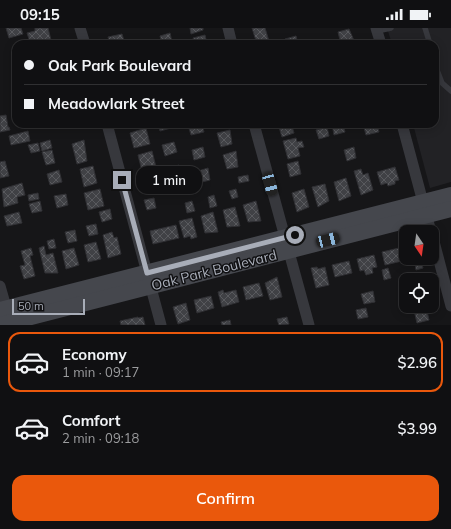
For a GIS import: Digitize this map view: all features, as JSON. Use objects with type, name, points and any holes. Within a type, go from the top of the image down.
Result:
[{"type":"street","points":[[80,28],[84,40]]},
{"type":"street","points":[[228,28],[231,40]]},
{"type":"street","points":[[377,30],[380,40]]},
{"type":"street","points":[[107,128],[161,325]]},
{"type":"street","points":[[255,128],[308,325]]},
{"type":"street","points":[[403,128],[430,225]]},
{"type":"street","name":"Oak Park Boulevard","points":[[5,318],[149,279],[425,208],[451,195]]},
{"type":"street","name":"Oak Park Boulevard","points":[[425,208],[451,209]]},
{"type":"street","points":[[439,260],[451,306]]},
{"type":"street","points":[[0,286],[5,318]]},
{"type":"lane","points":[[377,30],[391,28]]},
{"type":"lane","points":[[425,28],[429,40]]},
{"type":"lane","points":[[439,75],[442,83],[451,91]]},
{"type":"shaded area","points":[[387,28],[451,28],[451,182],[430,188],[414,128],[439,128],[439,40],[391,40]]},
{"type":"building","points":[[6,28],[21,28],[23,34],[9,38]]},
{"type":"building","points":[[35,28],[48,28],[51,40],[29,40],[27,33],[35,31]]},
{"type":"building","points":[[190,28],[203,28],[203,30],[191,34]]},
{"type":"building","points":[[252,28],[265,28],[269,40],[256,40]]},
{"type":"building","points":[[349,29],[354,40],[340,40],[338,32]]},
{"type":"building","points":[[170,33],[172,40],[161,40],[160,36]]},
{"type":"building","points":[[122,34],[124,40],[109,40],[108,37]]},
{"type":"building","points":[[205,35],[206,40],[194,40],[193,38]]},
{"type":"building","points":[[296,36],[297,40],[285,40]]},
{"type":"building","points":[[6,115],[10,130],[0,132],[0,116]]},
{"type":"building","points":[[146,128],[150,144],[134,148],[130,133]]},
{"type":"building","points":[[159,128],[171,128],[160,131]]},
{"type":"building","points":[[189,128],[203,128],[204,132],[191,135]]},
{"type":"building","points":[[279,128],[293,128],[294,133],[282,137]]},
{"type":"building","points":[[327,128],[329,136],[319,139],[316,130]]},
{"type":"building","points":[[333,128],[344,128],[345,132],[334,135]]},
{"type":"building","points":[[364,128],[378,128],[379,132],[366,135]]},
{"type":"building","points":[[230,130],[232,144],[221,147],[217,133]]},
{"type":"building","points":[[28,131],[30,141],[11,145],[9,136]]},
{"type":"building","points":[[296,138],[297,142],[302,141],[304,147],[298,148],[300,156],[288,159],[283,141]]},
{"type":"building","points":[[50,140],[52,148],[42,151],[40,143]]},
{"type":"building","points":[[84,140],[87,161],[77,164],[72,144]]},
{"type":"building","points":[[174,142],[177,152],[165,156],[162,145]]},
{"type":"building","points":[[38,143],[40,151],[31,153],[28,145]]},
{"type":"building","points":[[203,147],[205,157],[194,160],[192,150]]},
{"type":"building","points":[[354,147],[356,158],[347,161],[344,150]]},
{"type":"building","points":[[52,150],[55,163],[46,165],[42,152]]},
{"type":"building","points":[[152,151],[156,167],[142,171],[138,155]]},
{"type":"building","points":[[236,151],[238,167],[227,169],[223,155]]},
{"type":"building","points":[[5,161],[9,176],[0,178],[0,162]]},
{"type":"building","points":[[298,161],[301,174],[290,177],[287,164]]},
{"type":"building","points":[[179,165],[182,175],[171,178],[168,168]]},
{"type":"building","points":[[93,166],[97,183],[84,187],[80,169]]},
{"type":"building","points":[[395,167],[399,180],[395,181],[395,184],[388,186],[387,183],[381,185],[377,172]]},
{"type":"building","points":[[208,168],[210,180],[198,183],[195,172]]},
{"type":"building","points":[[361,169],[363,175],[368,173],[373,190],[361,195],[354,171]]},
{"type":"building","points":[[59,170],[62,182],[50,185],[47,174]]},
{"type":"building","points":[[159,173],[163,190],[148,194],[142,177]]},
{"type":"building","points":[[248,175],[249,181],[239,183],[238,177]]},
{"type":"building","points":[[346,178],[351,196],[339,201],[334,182]]},
{"type":"building","points":[[22,183],[25,195],[17,197],[18,203],[4,207],[2,189]]},
{"type":"building","points":[[325,184],[329,201],[318,207],[312,187]]},
{"type":"building","points":[[100,189],[104,206],[88,210],[84,193]]},
{"type":"building","points":[[236,189],[238,197],[232,199],[229,191]]},
{"type":"building","points":[[304,189],[309,207],[297,212],[292,193]]},
{"type":"building","points":[[38,193],[39,199],[29,201],[28,195]]},
{"type":"building","points":[[66,194],[68,205],[57,208],[54,196]]},
{"type":"building","points":[[214,195],[217,206],[210,208],[208,197]]},
{"type":"building","points":[[154,198],[156,208],[147,210],[144,200]]},
{"type":"building","points":[[40,201],[42,211],[32,213],[29,204]]},
{"type":"building","points":[[192,201],[195,211],[187,213],[185,203]]},
{"type":"building","points":[[256,201],[261,221],[248,222],[243,205]]},
{"type":"building","points":[[235,207],[240,226],[227,227],[223,210]]},
{"type":"building","points":[[110,209],[112,219],[102,222],[99,212]]},
{"type":"building","points":[[19,212],[22,223],[7,226],[4,216]]},
{"type":"building","points":[[213,212],[218,232],[205,233],[201,216]]},
{"type":"building","points":[[192,218],[197,237],[191,239],[190,236],[184,238],[179,221]]},
{"type":"building","points":[[96,224],[98,234],[89,236],[86,226]]},
{"type":"building","points":[[176,225],[179,238],[153,244],[150,231]]},
{"type":"building","points":[[75,230],[77,241],[68,243],[65,232]]},
{"type":"building","points":[[112,232],[114,238],[117,237],[121,254],[108,258],[103,235]]},
{"type":"building","points":[[54,239],[56,248],[49,249],[47,241]]},
{"type":"building","points":[[96,242],[101,259],[88,262],[84,245]]},
{"type":"building","points":[[44,246],[46,255],[53,253],[58,273],[45,273],[39,248]]},
{"type":"building","points":[[31,248],[33,255],[30,256],[35,276],[24,279],[20,266],[25,265],[21,251]]},
{"type":"building","points":[[74,248],[79,265],[66,269],[62,251]]},
{"type":"building","points":[[399,248],[399,262],[385,265],[382,252]]},
{"type":"building","points":[[374,255],[377,267],[372,268],[373,273],[366,275],[364,270],[360,271],[357,259]]},
{"type":"building","points":[[349,261],[352,273],[335,277],[332,265]]},
{"type":"building","points":[[415,265],[422,265],[423,268],[416,270]]},
{"type":"building","points":[[317,267],[318,269],[325,267],[329,285],[316,288],[311,268]]},
{"type":"building","points":[[388,268],[391,278],[384,280],[382,270]]},
{"type":"building","points":[[277,277],[282,297],[270,300],[265,283]]},
{"type":"building","points":[[259,283],[263,296],[246,300],[243,287]]},
{"type":"building","points":[[223,290],[224,293],[236,290],[239,302],[222,307],[218,292]]},
{"type":"building","points":[[373,291],[375,302],[364,304],[361,294]]},
{"type":"building","points":[[211,296],[214,308],[197,313],[194,300]]},
{"type":"building","points":[[186,303],[190,320],[178,324],[173,307]]},
{"type":"building","points":[[366,308],[368,317],[358,319],[356,310]]},
{"type":"building","points":[[415,313],[428,313],[429,320],[417,323]]},
{"type":"building","points":[[143,317],[145,325],[121,325],[120,321]]},
{"type":"building","points":[[287,317],[289,324],[279,325],[277,319]]},
{"type":"building","points":[[230,320],[231,325],[222,325],[221,322]]},
{"type":"route","points":[[122,180],[147,273],[295,235]]}]
